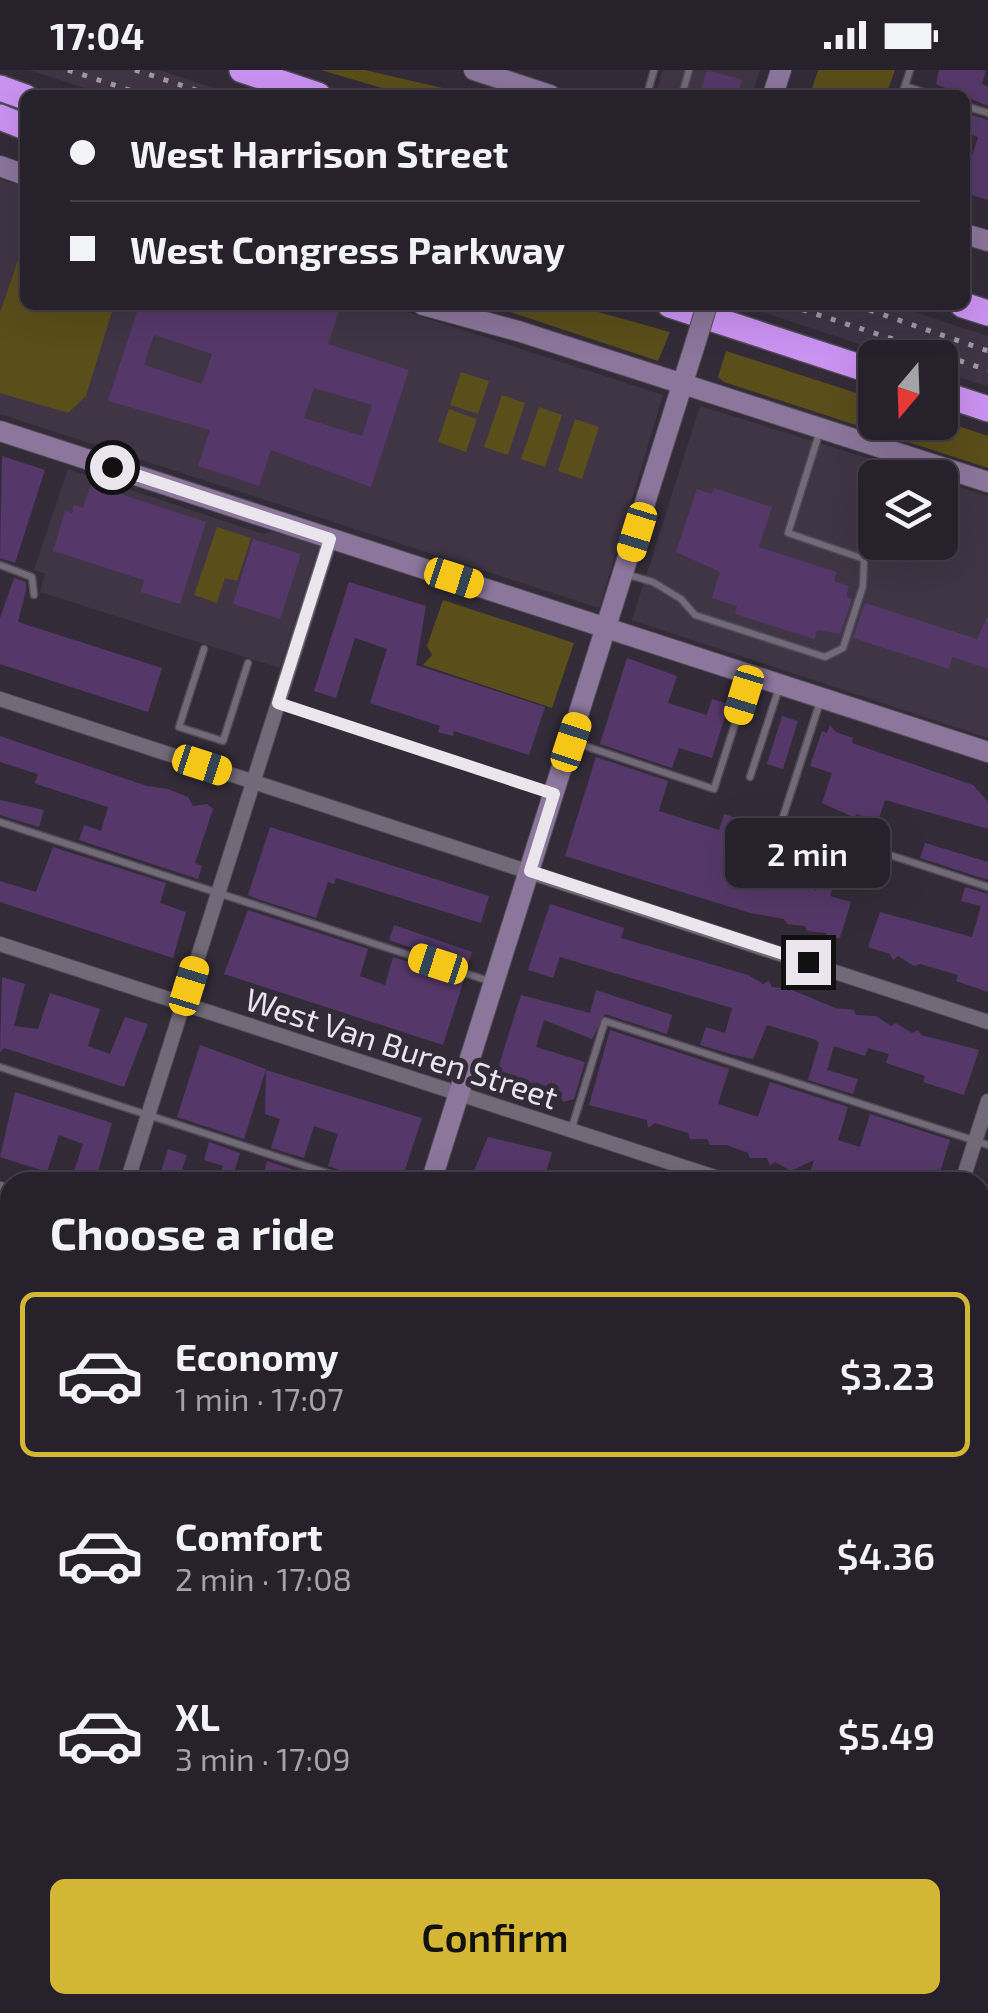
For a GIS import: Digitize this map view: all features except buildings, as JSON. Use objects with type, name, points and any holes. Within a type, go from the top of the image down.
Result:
[{"type":"highway","points":[[242,70],[303,90]]},
{"type":"highway","points":[[685,310],[858,366]]},
{"type":"highway","points":[[958,399],[988,409]]},
{"type":"street","points":[[474,70],[535,90]]},
{"type":"street","points":[[439,310],[988,482]]},
{"type":"street","points":[[434,1172],[706,310]]},
{"type":"street","points":[[0,431],[988,752]]},
{"type":"street","points":[[130,1172],[330,539]]},
{"type":"street","points":[[0,699],[988,1022]]},
{"type":"street","name":"West Van Buren Street","points":[[0,944],[699,1172]]},
{"type":"street","points":[[967,1172],[982,1143],[988,1101]]},
{"type":"lane","points":[[624,573],[654,582],[681,599],[696,615],[718,624],[825,657],[843,648],[863,586],[864,559],[788,532],[821,428]]},
{"type":"lane","points":[[0,565],[32,578],[34,594]]},
{"type":"lane","points":[[204,649],[180,727],[194,732],[223,740],[248,663]]},
{"type":"lane","points":[[571,742],[714,788],[750,674]]},
{"type":"lane","points":[[750,777],[780,684]]},
{"type":"lane","points":[[822,698],[782,820],[988,887]]},
{"type":"lane","points":[[278,703],[554,794]]},
{"type":"lane","points":[[0,822],[494,982]]},
{"type":"lane","points":[[571,1131],[605,1021],[982,1143]]},
{"type":"lane","points":[[0,1068],[324,1172]]},
{"type":"shaded area","points":[[29,70],[159,70],[220,90],[91,90]]},
{"type":"shaded area","points":[[321,70],[365,70],[451,90],[388,90]]},
{"type":"shaded area","points":[[663,70],[760,70],[754,90],[657,90]]},
{"type":"shaded area","points":[[818,70],[895,70],[888,90],[812,90]]},
{"type":"shaded area","points":[[0,179],[20,185],[20,310],[401,310],[663,395],[599,608],[0,414]]},
{"type":"shaded area","points":[[20,254],[20,310],[112,310],[86,396],[68,413],[0,393],[0,313]]},
{"type":"shaded area","points":[[504,310],[591,310],[670,332],[658,361]]},
{"type":"shaded area","points":[[756,310],[908,310],[988,336],[988,387],[958,377],[958,340],[858,340],[858,344]]},
{"type":"shaded area","points":[[726,351],[858,394],[858,426],[724,382],[718,377]]},
{"type":"shaded area","points":[[461,372],[489,381],[478,414],[450,405]]},
{"type":"shaded area","points":[[502,395],[525,403],[508,455],[484,447]]},
{"type":"shaded area","points":[[700,406],[874,460],[858,460],[858,560],[958,560],[958,487],[988,496],[988,738],[632,620]]},
{"type":"shaded area","points":[[539,407],[562,415],[545,467],[521,459]]},
{"type":"shaded area","points":[[449,409],[477,419],[466,452],[438,442]]},
{"type":"shaded area","points":[[575,419],[599,427],[582,479],[558,471]]},
{"type":"shaded area","points":[[958,426],[988,436],[988,468],[902,440],[958,440]]},
{"type":"shaded area","points":[[68,469],[263,534],[271,531],[319,545],[280,668],[40,592],[45,574],[34,570]]},
{"type":"shaded area","points":[[217,527],[251,538],[237,581],[225,578],[217,603],[194,595]]},
{"type":"shaded area","points":[[443,600],[574,643],[552,708],[423,665],[432,655],[427,646]]},
{"type":"railway","points":[[68,70],[130,90]]},
{"type":"railway","points":[[135,70],[196,90]]},
{"type":"railway","points":[[803,310],[988,370]]},
{"type":"railway","points":[[869,310],[988,351]]},
{"type":"route","points":[[112,467],[330,539],[278,703],[554,794],[530,871],[808,962]]}]
